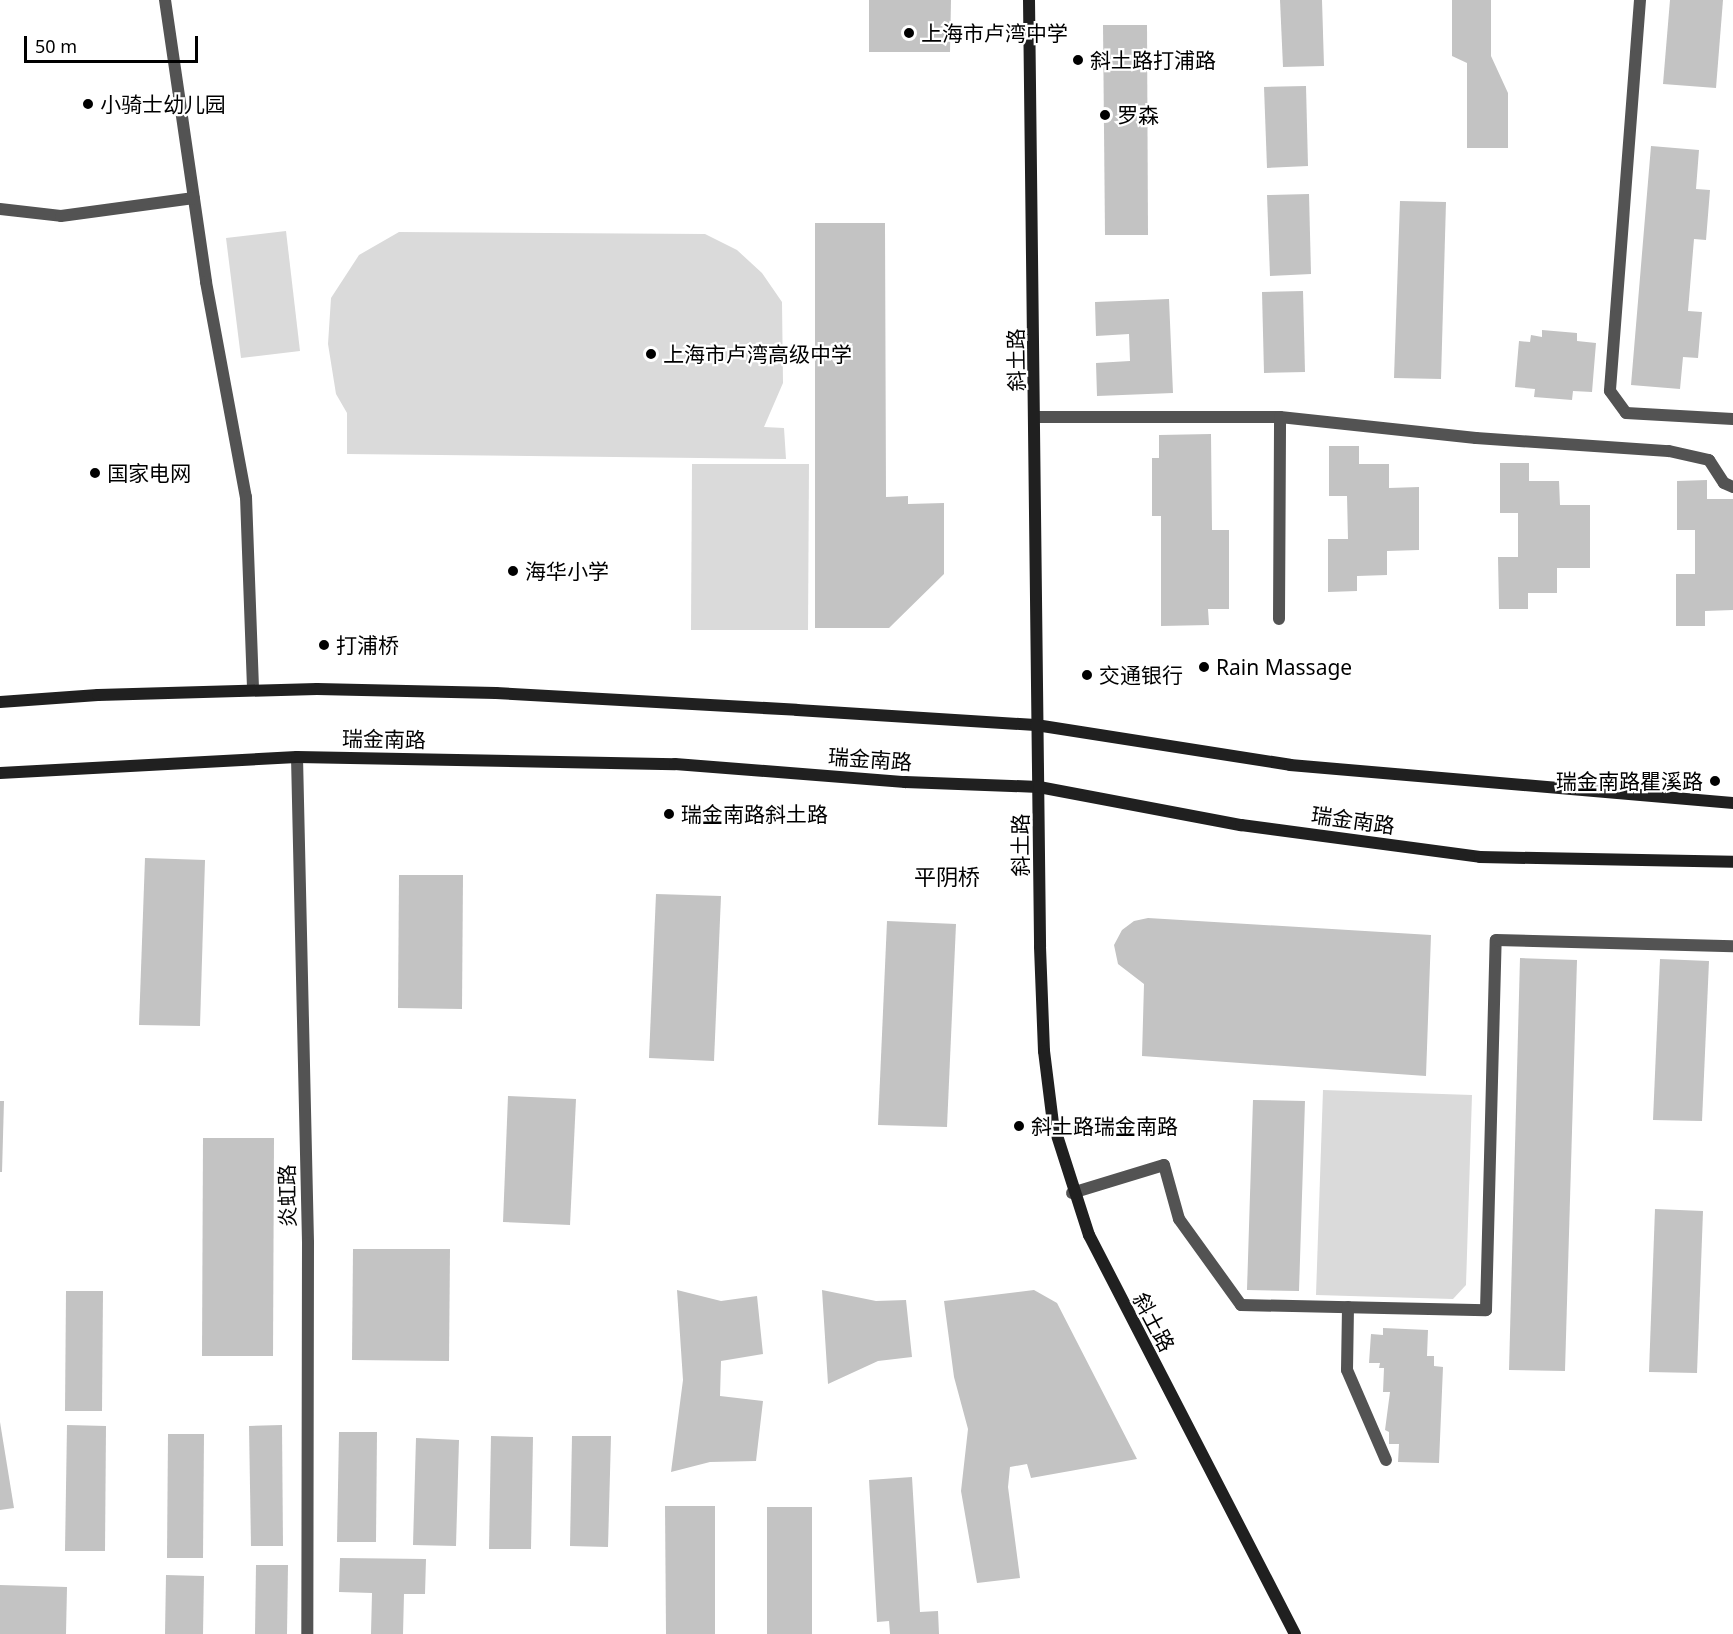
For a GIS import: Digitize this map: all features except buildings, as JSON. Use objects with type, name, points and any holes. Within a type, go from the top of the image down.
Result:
[{"type":"main road","name":"斜土路","points":[[1029,0],[1036,417],[1036,725],[1044,1051],[1053,1123],[1072,1193],[1111,1282],[1295,1634]]},
{"type":"main road","points":[[0,702],[98,694],[253,690],[496,693],[1036,725],[1290,765],[1733,803]]},
{"type":"main road","name":"瑞金南路","points":[[0,773],[297,757],[675,764],[905,782],[1039,787],[1241,825],[1480,857],[1733,862]]},
{"type":"street","points":[[165,0],[194,198],[246,497],[253,690]]},
{"type":"street","points":[[1640,0],[1610,391],[1626,413],[1733,419]]},
{"type":"street","points":[[0,209],[61,216],[194,198]]},
{"type":"street","points":[[1036,417],[1280,417],[1476,438],[1697,454],[1708,459],[1724,483],[1733,487]]},
{"type":"street","points":[[1279,619],[1280,417]]},
{"type":"street","name":"炎虹路","points":[[297,757],[308,1244],[307,1634]]},
{"type":"street","points":[[1072,1193],[1164,1165],[1179,1219],[1241,1305],[1486,1310],[1496,940],[1733,946]]},
{"type":"street","points":[[1348,1307],[1347,1370],[1386,1460]]},
{"type":"shaded area","points":[[286,231],[300,351],[241,358],[226,238]]},
{"type":"shaded area","points":[[399,232],[705,234],[737,250],[762,273],[782,302],[783,383],[764,427],[784,428],[786,459],[347,454],[347,413],[336,394],[328,344],[331,298],[359,255]]},
{"type":"shaded area","points":[[692,464],[809,464],[808,630],[691,630]]},
{"type":"shaded area","points":[[1323,1090],[1472,1095],[1466,1285],[1453,1299],[1316,1295]]},
{"type":"place","name":"上海市卢湾中学","points":[[909,33]]},
{"type":"place","name":"斜土路打浦路","points":[[1078,60]]},
{"type":"place","name":"小骑士幼儿园","points":[[88,104]]},
{"type":"place","name":"罗森","points":[[1105,115]]},
{"type":"place","name":"上海市卢湾高级中学","points":[[651,354]]},
{"type":"place","name":"国家电网","points":[[95,473]]},
{"type":"place","name":"海华小学","points":[[513,571]]},
{"type":"place","name":"打浦桥","points":[[324,645]]},
{"type":"place","name":"Rain Massage","points":[[1204,667]]},
{"type":"place","name":"交通银行","points":[[1087,675]]},
{"type":"place","name":"瑞金南路瞿溪路","points":[[1715,781]]},
{"type":"place","name":"瑞金南路斜土路","points":[[669,814]]},
{"type":"place","name":"斜土路瑞金南路","points":[[1019,1126]]},
{"type":"district","name":"平阴桥","points":[[947,877]]}]
